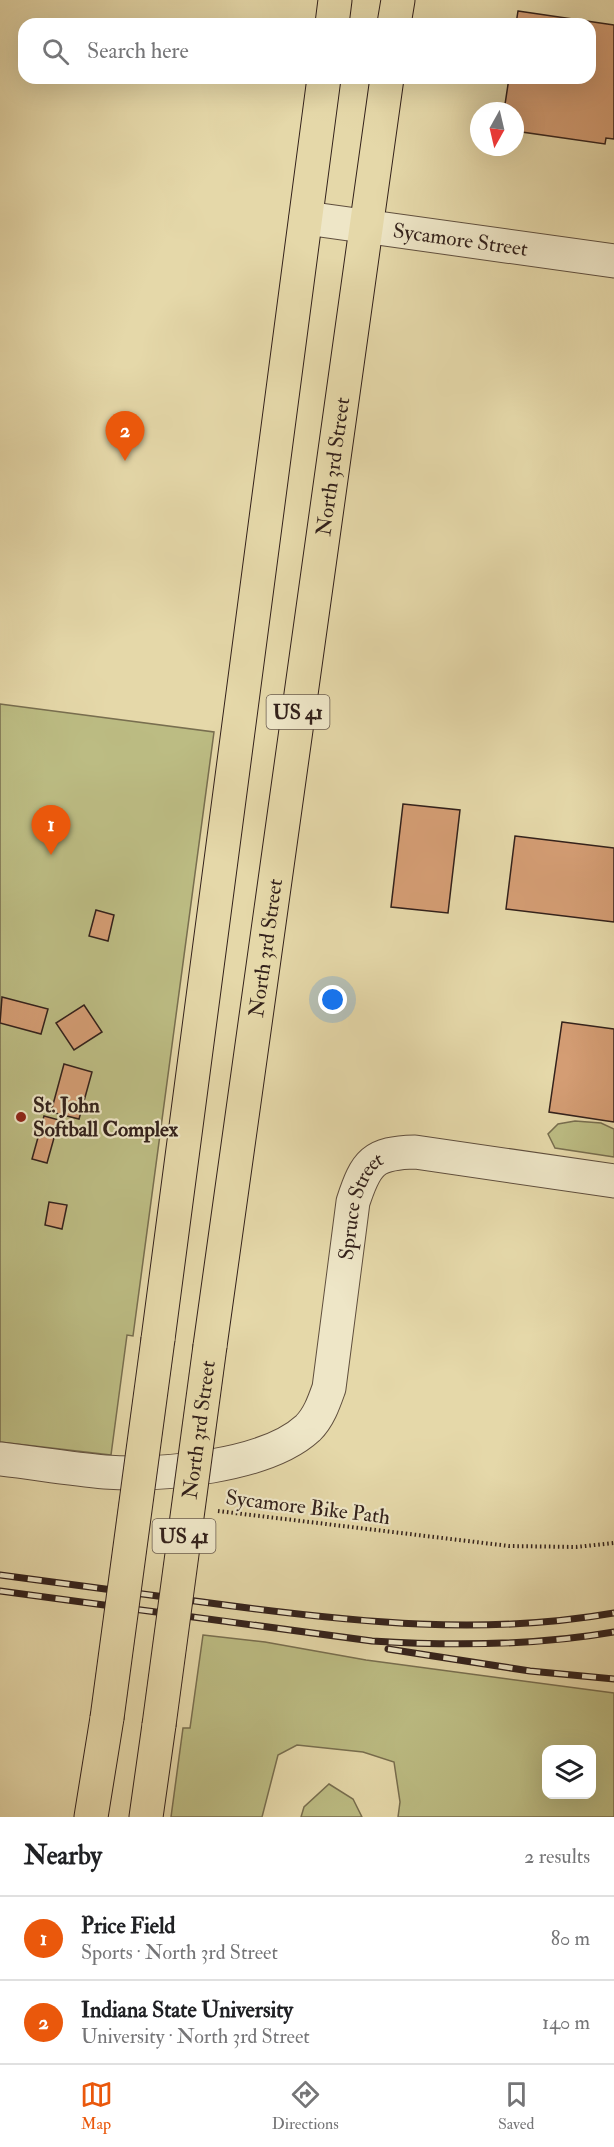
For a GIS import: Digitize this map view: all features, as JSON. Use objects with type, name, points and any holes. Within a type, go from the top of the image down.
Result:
[{"type":"highway","points":[[333,18],[335,0]]},
{"type":"highway","points":[[395,18],[398,0]]},
{"type":"highway","name":"US 41","points":[[91,1817],[158,1339],[323,84]]},
{"type":"highway","name":"North 3rd Street","points":[[146,1817],[386,84]]},
{"type":"street","name":"Sycamore Street","points":[[306,218],[614,261]]},
{"type":"street","name":"Spruce Street","points":[[0,1459],[106,1472],[170,1471],[214,1465],[254,1456],[283,1445],[308,1428],[320,1412],[329,1388],[353,1202],[360,1180],[369,1165],[379,1157],[392,1153],[416,1152],[614,1181]]},
{"type":"path","name":"Sycamore Bike Path","points":[[218,1510],[510,1546],[576,1547],[614,1543]]},
{"type":"green space","points":[[0,704],[214,732],[133,1336],[127,1335],[111,1455],[0,1442]]},
{"type":"green space","points":[[575,1121],[601,1123],[614,1129],[614,1157],[555,1148],[548,1134],[558,1124]]},
{"type":"green space","points":[[203,1635],[265,1642],[366,1660],[614,1693],[614,1817],[398,1817],[400,1802],[394,1762],[363,1752],[297,1745],[278,1755],[262,1817],[171,1817],[183,1728],[190,1728]]},
{"type":"green space","points":[[329,1784],[353,1799],[362,1817],[301,1817],[304,1807]]},
{"type":"building","points":[[518,11],[566,18],[517,18]]},
{"type":"building","points":[[596,22],[614,25],[614,139],[606,138],[605,144],[524,132],[524,102],[505,102],[508,84],[596,84]]},
{"type":"building","points":[[403,804],[460,810],[448,913],[391,907]]},
{"type":"building","points":[[515,836],[614,848],[614,922],[506,909]]},
{"type":"building","points":[[96,910],[114,915],[108,941],[89,936]]},
{"type":"building","points":[[2,997],[48,1009],[41,1034],[0,1023]]},
{"type":"building","points":[[84,1005],[102,1032],[74,1050],[56,1023]]},
{"type":"building","points":[[562,1022],[614,1029],[614,1122],[549,1112]]},
{"type":"building","points":[[64,1064],[92,1072],[79,1119],[51,1112]]},
{"type":"building","points":[[44,1116],[59,1120],[47,1163],[32,1159]]},
{"type":"building","points":[[49,1202],[67,1205],[62,1229],[45,1225]]},
{"type":"railway","points":[[0,1575],[322,1617],[371,1621],[468,1625],[517,1624],[614,1613]]},
{"type":"railway","points":[[0,1591],[372,1641],[493,1644],[554,1640],[614,1632]]},
{"type":"railway","points":[[388,1649],[530,1671],[614,1679]]},
{"type":"place","name":"Indiana State University","points":[[125,461]]},
{"type":"place","name":"Price Field","points":[[51,855]]},
{"type":"place","name":"St. John Softball Complex","points":[[21,1117]]}]
